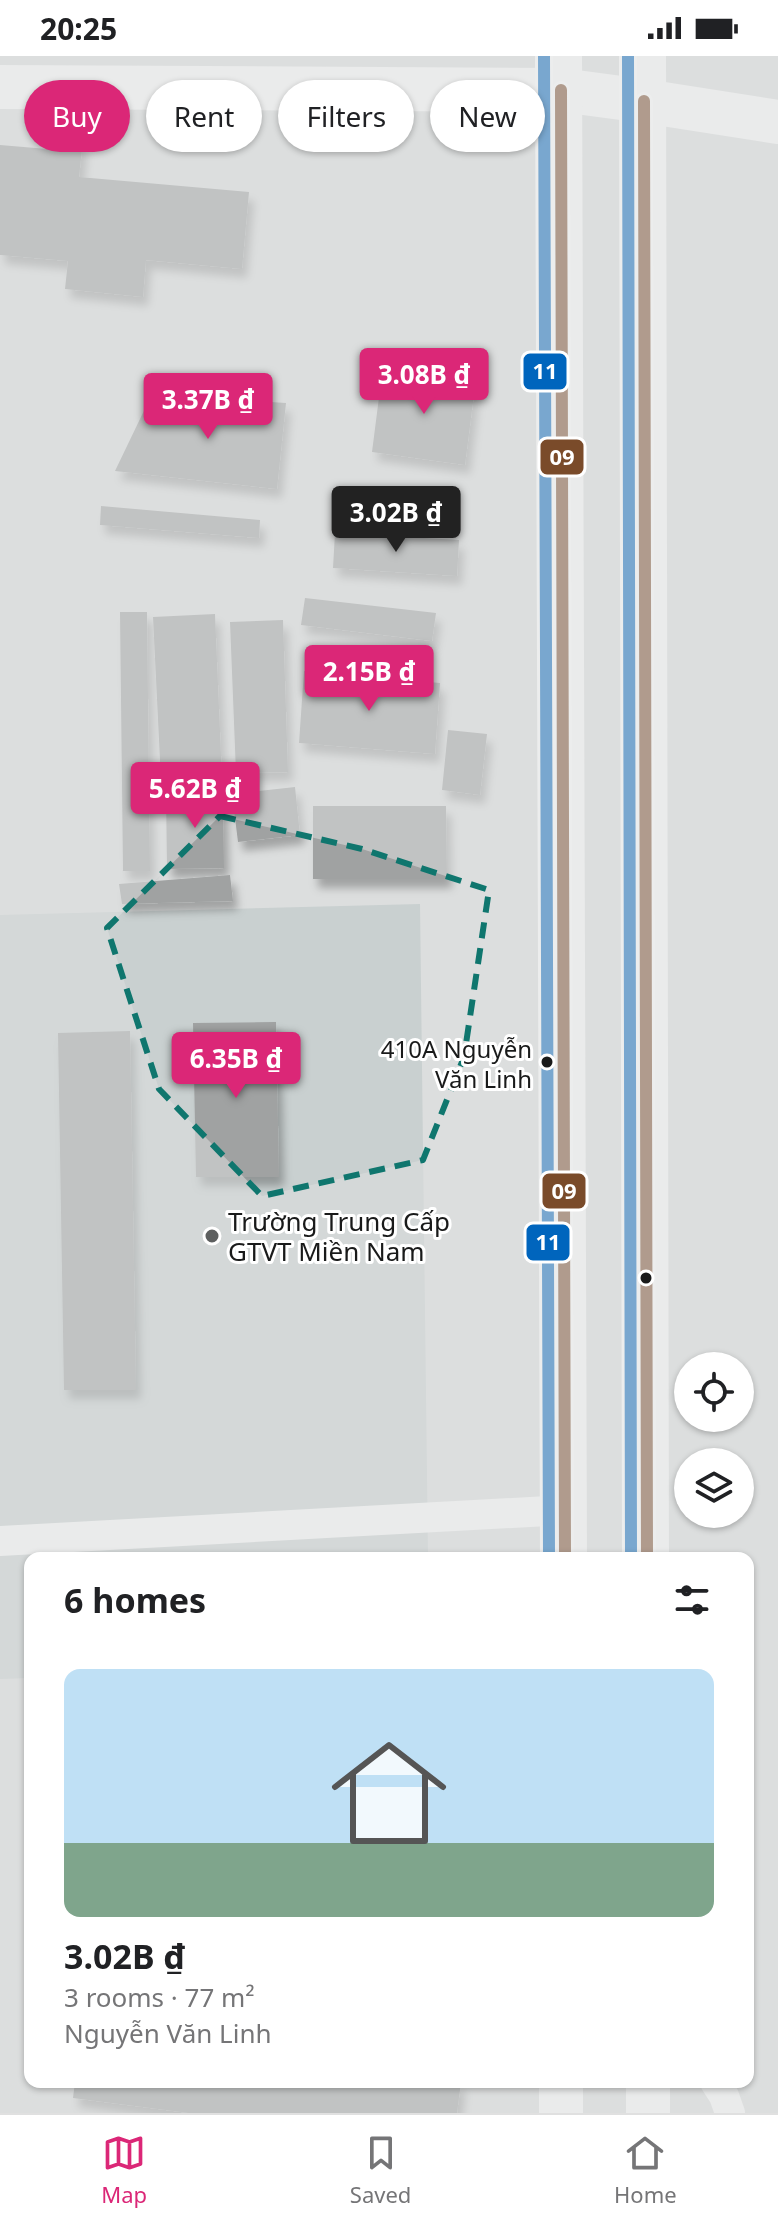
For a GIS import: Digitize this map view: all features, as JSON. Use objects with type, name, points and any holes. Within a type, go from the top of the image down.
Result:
[{"type":"main road","points":[[644,56],[647,1552]]},
{"type":"main road","points":[[560,73],[565,1552]]},
{"type":"main road","points":[[0,87],[560,73],[644,101],[778,122]]},
{"type":"main road","points":[[561,2088],[561,2113]]},
{"type":"main road","points":[[648,2088],[648,2113]]},
{"type":"lane","points":[[0,1541],[566,1510]]},
{"type":"lane","points":[[719,2088],[730,2113]]},
{"type":"highlighted area","points":[[220,816],[362,849],[489,890],[464,1057],[423,1160],[262,1196],[159,1089],[107,928]]},
{"type":"shaded area","name":"Trường Trung Cấp GTVT Miền Nam","points":[[420,904],[428,1552],[24,1552],[24,1678],[0,1679],[0,915]]},
{"type":"building","points":[[0,145],[24,147],[24,152],[82,152],[79,177],[249,192],[242,269],[146,260],[143,297],[65,289],[68,261],[0,255]]},
{"type":"building","points":[[383,366],[476,379],[465,465],[372,452]]},
{"type":"building","points":[[152,394],[286,403],[277,489],[115,471]]},
{"type":"building","points":[[101,506],[260,520],[259,538],[100,525]]},
{"type":"building","points":[[335,533],[459,540],[457,576],[333,568]]},
{"type":"building","points":[[305,598],[436,613],[432,641],[301,625]]},
{"type":"building","points":[[120,612],[147,612],[150,871],[123,871]]},
{"type":"building","points":[[215,614],[222,779],[161,781],[153,617]]},
{"type":"building","points":[[283,620],[288,772],[236,773],[230,622]]},
{"type":"building","points":[[304,671],[440,683],[435,754],[299,743]]},
{"type":"building","points":[[448,730],[487,734],[480,795],[442,790]]},
{"type":"building","points":[[295,787],[300,835],[238,842],[232,794]]},
{"type":"building","points":[[223,791],[224,868],[167,869],[166,792]]},
{"type":"building","points":[[313,806],[446,806],[447,879],[313,879]]},
{"type":"building","points":[[230,875],[233,901],[122,904],[119,884]]},
{"type":"building","points":[[276,1022],[279,1177],[196,1177],[193,1023]]},
{"type":"building","points":[[130,1031],[136,1390],[64,1390],[58,1033]]},
{"type":"building","points":[[74,2088],[460,2088],[457,2113],[189,2113],[73,2098]]},
{"type":"transit line","name":"11","points":[[544,56],[549,1552]]},
{"type":"transit line","name":"11","points":[[628,56],[631,1552]]},
{"type":"transit line","name":"09","points":[[561,90],[565,1552]]},
{"type":"transit line","name":"09","points":[[644,101],[647,1552]]},
{"type":"place","name":"410A Nguyễn Văn Linh","points":[[547,1062]]},
{"type":"place","name":"Trường Trung Cấp GTVT Miền Nam","points":[[212,1236]]}]
